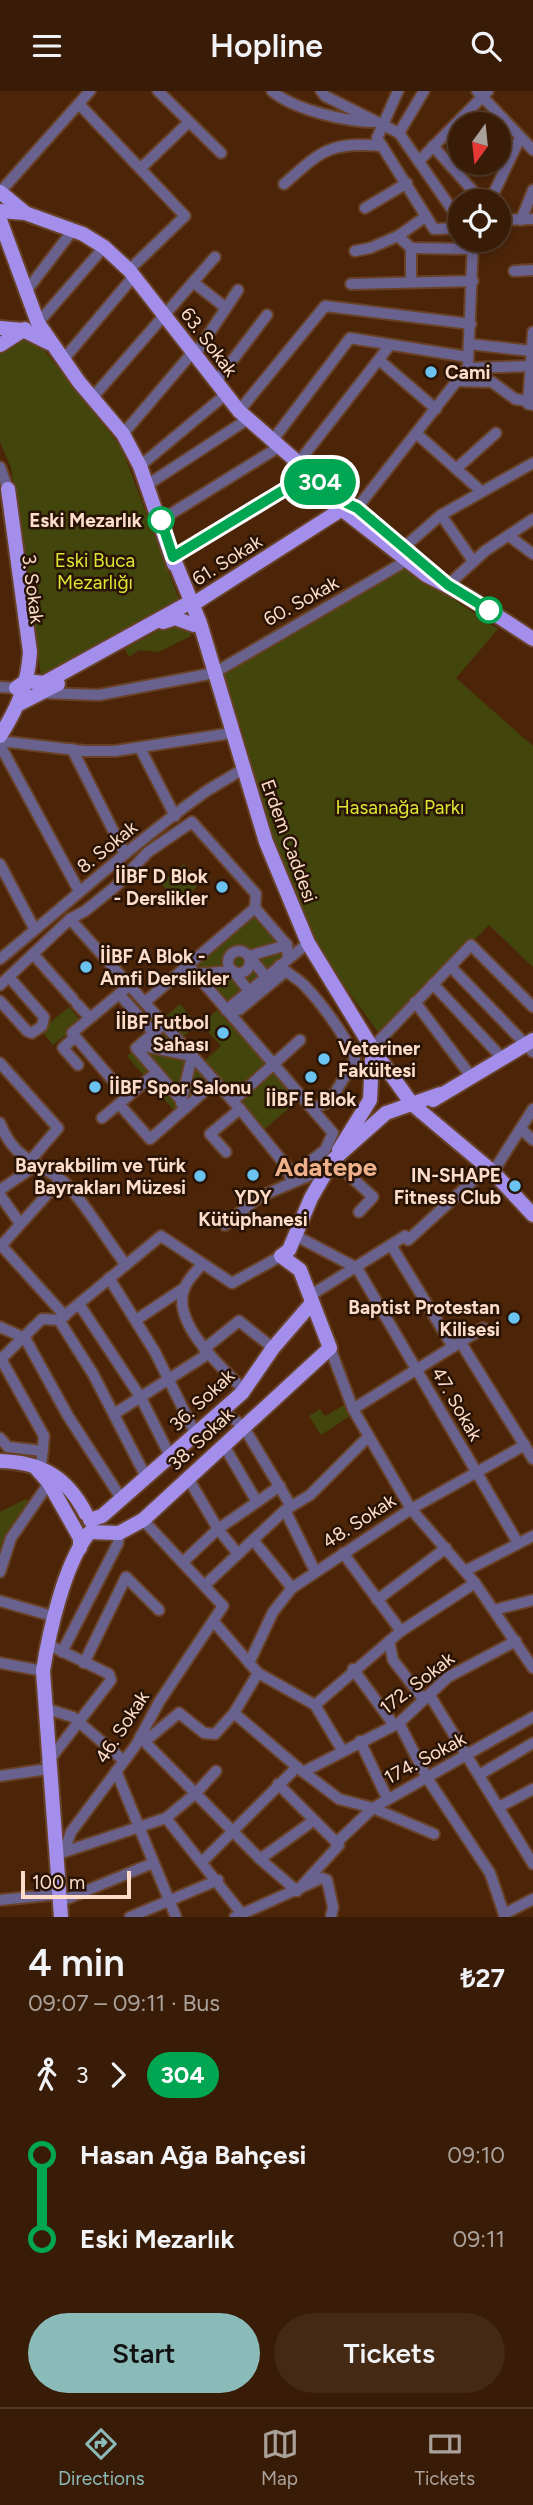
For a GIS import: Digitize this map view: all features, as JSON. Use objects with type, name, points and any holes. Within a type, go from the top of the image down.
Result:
[{"type":"main road","points":[[0,192],[25,213]]},
{"type":"main road","points":[[0,219],[25,213]]},
{"type":"main road","name":"63. Sokak","points":[[25,213],[73,230],[104,247],[131,273],[215,383],[244,415],[347,508],[448,585]]},
{"type":"main road","name":"Erdem Caddesi","points":[[0,219],[38,323],[61,358],[123,434],[140,466],[214,673],[242,769],[286,895],[308,943],[372,1053],[411,1105],[490,1170],[533,1215]]},
{"type":"main road","points":[[23,330],[20,323],[29,297]]},
{"type":"main road","points":[[0,345],[38,323]]},
{"type":"main road","points":[[0,328],[23,330],[47,341],[61,358]]},
{"type":"main road","name":"3. Sokak","points":[[0,739],[19,704],[22,652],[4,493]]},
{"type":"main road","name":"61. Sokak","points":[[21,684],[44,684],[347,508]]},
{"type":"main road","points":[[448,585],[533,639]]},
{"type":"main road","points":[[19,704],[43,693],[169,619],[182,618],[197,629]]},
{"type":"main road","name":"3. Sokak","points":[[0,739],[21,684]]},
{"type":"main road","points":[[330,1164],[386,1113],[440,1094],[470,1075],[531,1046]]},
{"type":"main road","points":[[330,1348],[300,1270],[281,1256],[289,1250],[330,1164],[370,1100],[372,1053]]},
{"type":"main road","name":"36. Sokak","points":[[84,1531],[244,1390],[311,1299]]},
{"type":"main road","name":"38. Sokak","points":[[120,1533],[143,1520],[330,1348]]},
{"type":"main road","points":[[0,1461],[35,1465],[66,1484],[84,1531],[47,1644],[43,1671],[48,1766],[59,1854],[60,1904]]},
{"type":"main road","points":[[35,1465],[84,1531],[120,1533]]},
{"type":"street","points":[[0,192],[90,91]]},
{"type":"street","points":[[158,91],[221,153]]},
{"type":"street","points":[[272,91],[282,99],[355,122],[382,123]]},
{"type":"street","points":[[321,91],[399,133],[448,203]]},
{"type":"street","points":[[340,102],[347,91]]},
{"type":"street","points":[[398,91],[377,138],[434,229],[448,228]]},
{"type":"street","points":[[399,133],[424,91]]},
{"type":"street","points":[[470,112],[483,93],[533,150]]},
{"type":"street","points":[[61,358],[131,273],[185,216],[79,104]]},
{"type":"street","points":[[141,169],[189,122]]},
{"type":"street","points":[[419,160],[448,134]]},
{"type":"street","points":[[511,154],[526,139]]},
{"type":"street","points":[[284,184],[328,148],[359,144],[382,146]]},
{"type":"street","points":[[433,146],[471,189]]},
{"type":"street","points":[[365,208],[407,183]]},
{"type":"street","points":[[527,219],[533,190]]},
{"type":"street","points":[[355,251],[370,248],[398,236],[425,217]]},
{"type":"street","points":[[29,297],[73,230]]},
{"type":"street","points":[[398,236],[411,248],[448,246]]},
{"type":"street","points":[[38,323],[104,247]]},
{"type":"street","points":[[411,248],[411,281]]},
{"type":"street","points":[[347,508],[417,434],[458,381],[468,363],[473,252]]},
{"type":"street","points":[[93,397],[215,257]]},
{"type":"street","points":[[514,271],[533,270]]},
{"type":"street","points":[[351,283],[473,281]]},
{"type":"street","points":[[193,282],[226,307]]},
{"type":"street","points":[[123,434],[193,354],[238,290]]},
{"type":"street","points":[[147,485],[244,415],[311,321],[325,306],[471,324]]},
{"type":"street","points":[[215,383],[267,315]]},
{"type":"street","points":[[458,381],[492,382],[515,399],[531,403],[533,332]]},
{"type":"street","points":[[161,520],[275,444],[350,338],[468,363],[532,366]]},
{"type":"street","points":[[469,344],[531,351]]},
{"type":"street","points":[[298,463],[390,345]]},
{"type":"street","points":[[379,360],[436,409]]},
{"type":"street","points":[[140,466],[225,395]]},
{"type":"street","points":[[456,469],[496,433]]},
{"type":"street","points":[[417,434],[481,491]]},
{"type":"street","name":"60. Sokak","points":[[43,693],[99,695],[214,673],[407,555],[441,515],[533,463]]},
{"type":"street","name":"3. Sokak","points":[[0,467],[4,493]]},
{"type":"street","points":[[173,557],[310,474]]},
{"type":"street","points":[[441,515],[473,561]]},
{"type":"street","points":[[448,585],[473,561],[533,519]]},
{"type":"street","points":[[509,536],[533,554]]},
{"type":"street","points":[[0,687],[21,684]]},
{"type":"street","points":[[0,739],[72,749],[139,748],[232,733]]},
{"type":"street","points":[[0,739],[85,888],[100,897]]},
{"type":"street","points":[[139,748],[175,816]]},
{"type":"street","points":[[72,749],[125,854]]},
{"type":"street","name":"8. Sokak","points":[[0,960],[34,928],[125,854],[207,791],[242,769]]},
{"type":"street","points":[[0,985],[70,919],[85,911],[149,852],[192,822],[256,894],[256,908],[287,945],[285,965]]},
{"type":"street","points":[[0,864],[34,928]]},
{"type":"street","points":[[100,877],[114,885]]},
{"type":"street","points":[[145,1002],[192,969],[220,939],[256,908]]},
{"type":"street","points":[[70,919],[236,1105],[287,1167],[292,1182]]},
{"type":"street","points":[[220,939],[232,953]]},
{"type":"street","points":[[239,1010],[308,943]]},
{"type":"street","points":[[249,956],[287,945]]},
{"type":"street","points":[[372,1053],[415,1002],[471,945],[533,1007]]},
{"type":"street","points":[[249,991],[228,962],[232,953],[240,950],[249,956],[266,977]]},
{"type":"street","points":[[34,955],[90,1019]]},
{"type":"street","points":[[192,969],[240,973],[247,970],[251,964],[249,956]]},
{"type":"street","points":[[226,1010],[285,965]]},
{"type":"street","points":[[285,965],[325,1009],[355,1060],[330,1101],[314,1108]]},
{"type":"street","points":[[451,967],[531,1046]]},
{"type":"street","points":[[192,969],[334,1133],[325,1150],[299,1170]]},
{"type":"street","points":[[0,1001],[26,1031],[32,1033],[42,1026],[44,1017],[9,977]]},
{"type":"street","points":[[433,984],[503,1059]]},
{"type":"street","points":[[130,985],[72,1033],[150,1139],[178,1115],[184,1104],[192,1056]]},
{"type":"street","points":[[119,994],[153,1033]]},
{"type":"street","points":[[415,1002],[470,1075]]},
{"type":"street","points":[[138,1047],[164,1024]]},
{"type":"street","points":[[75,1037],[63,1048],[78,1065]]},
{"type":"street","points":[[226,1152],[211,1134],[274,1064],[300,1040]]},
{"type":"street","points":[[138,1047],[192,1056]]},
{"type":"street","points":[[138,1047],[184,1104]]},
{"type":"street","points":[[0,1063],[58,1128],[32,1164],[0,1192],[19,1222]]},
{"type":"street","points":[[102,1118],[157,1072]]},
{"type":"street","points":[[184,1104],[215,1082]]},
{"type":"street","points":[[311,1299],[405,1236],[408,1240],[490,1170],[533,1109]]},
{"type":"street","points":[[1,1128],[32,1164],[60,1180],[126,1265]]},
{"type":"street","points":[[521,1129],[533,1140]]},
{"type":"street","points":[[225,1225],[259,1197],[330,1164],[373,1197],[359,1212]]},
{"type":"street","points":[[60,1180],[0,1245],[62,1318],[145,1475]]},
{"type":"street","points":[[35,1465],[43,1451],[44,1436],[1,1360],[42,1319],[62,1318],[161,1236],[201,1265],[232,1283],[281,1256]]},
{"type":"street","points":[[296,1236],[356,1268]]},
{"type":"street","points":[[396,1242],[457,1345],[533,1459]]},
{"type":"street","points":[[136,1320],[184,1288],[201,1265]]},
{"type":"street","name":"47. Sokak","points":[[356,1268],[518,1543]]},
{"type":"street","points":[[109,1278],[136,1320],[196,1435]]},
{"type":"street","points":[[184,1288],[185,1317],[206,1352],[244,1390]]},
{"type":"street","points":[[79,1304],[141,1398],[170,1456]]},
{"type":"street","points":[[114,1414],[169,1381],[239,1321],[273,1348]]},
{"type":"street","points":[[0,1327],[25,1338],[68,1416],[121,1498]]},
{"type":"street","points":[[353,1409],[484,1328]]},
{"type":"street","points":[[330,1348],[353,1409],[411,1509],[466,1571],[530,1657],[533,1668]]},
{"type":"street","points":[[222,1411],[243,1426],[280,1486],[315,1571]]},
{"type":"street","points":[[205,1585],[288,1508],[310,1495],[368,1437]]},
{"type":"street","points":[[0,1438],[8,1447],[43,1451]]},
{"type":"street","points":[[223,1444],[257,1502]]},
{"type":"street","name":"48. Sokak","points":[[249,1663],[273,1612],[292,1588],[411,1509],[524,1445]]},
{"type":"street","points":[[188,1478],[218,1529],[238,1554]]},
{"type":"street","points":[[0,1572],[11,1538],[48,1483]]},
{"type":"street","points":[[183,1562],[218,1529],[280,1486]]},
{"type":"street","points":[[143,1520],[223,1606],[214,1622],[249,1663],[258,1673],[315,1705],[342,1750]]},
{"type":"street","points":[[62,1652],[118,1543],[120,1533]]},
{"type":"street","points":[[466,1571],[533,1536]]},
{"type":"street","points":[[253,1540],[292,1588]]},
{"type":"street","points":[[377,1600],[446,1548]]},
{"type":"street","points":[[343,1553],[401,1631]]},
{"type":"street","points":[[84,1663],[126,1577],[159,1610]]},
{"type":"street","points":[[315,1705],[353,1669],[401,1631],[475,1583]]},
{"type":"street","points":[[494,1610],[533,1599]]},
{"type":"street","points":[[0,1601],[55,1617]]},
{"type":"street","name":"46. Sokak","points":[[59,1854],[71,1832],[140,1737],[160,1701],[214,1622]]},
{"type":"street","points":[[389,1641],[393,1660],[426,1697],[467,1755],[533,1864]]},
{"type":"street","name":"172. Sokak","points":[[203,1861],[278,1784],[300,1770],[396,1724],[426,1697],[473,1662],[516,1641]]},
{"type":"street","points":[[0,1776],[48,1766],[78,1721],[111,1680],[109,1674],[47,1644]]},
{"type":"street","points":[[0,1663],[43,1671]]},
{"type":"street","points":[[353,1669],[396,1724],[427,1778],[490,1873],[505,1915],[533,1899]]},
{"type":"street","points":[[140,1737],[149,1738],[179,1713],[204,1733],[215,1734],[234,1713],[258,1673]]},
{"type":"street","points":[[44,1708],[73,1717],[123,1760]]},
{"type":"street","name":"174. Sokak","points":[[234,1713],[300,1770],[347,1803],[373,1808],[533,1717]]},
{"type":"street","points":[[140,1737],[260,1860],[297,1891]]},
{"type":"street","points":[[360,1741],[387,1798]]},
{"type":"street","points":[[479,1775],[533,1743]]},
{"type":"street","points":[[116,1770],[176,1917]]},
{"type":"street","points":[[59,1854],[166,1818],[196,1793],[216,1771]]},
{"type":"street","points":[[278,1784],[337,1843]]},
{"type":"street","points":[[499,1807],[533,1789]]},
{"type":"street","points":[[347,1803],[358,1823]]},
{"type":"street","points":[[297,1891],[339,1845],[337,1843],[373,1808],[434,1834]]},
{"type":"street","points":[[166,1818],[218,1880],[239,1915],[322,1878],[327,1880],[331,1896],[331,1917]]},
{"type":"street","points":[[260,1860],[313,1821]]},
{"type":"street","points":[[0,1900],[60,1904],[153,1863]]},
{"type":"street","points":[[130,1917],[218,1880]]},
{"type":"green space","name":"Eski Buca Mezarlığı","points":[[28,338],[36,340],[121,447],[181,604],[41,677],[11,468],[0,442],[0,354]]},
{"type":"green space","name":"Hasanağa Parkı","points":[[404,566],[498,629],[456,678],[533,746],[533,967],[489,925],[380,1035],[311,940],[269,841],[221,675]]},
{"type":"green space","points":[[170,624],[187,626],[191,636],[159,652],[139,650],[129,657],[125,649]]},
{"type":"green space","points":[[184,864],[198,880],[194,883],[197,887],[177,904],[161,883]]},
{"type":"green space","points":[[255,908],[287,945],[288,958],[226,1010],[188,965]]},
{"type":"green space","points":[[130,985],[200,1065],[221,1046],[201,1024],[217,1010],[245,1041],[249,1037],[303,1096],[260,1133],[215,1082],[178,1115],[127,1056],[153,1033],[119,994]]},
{"type":"green space","points":[[180,1004],[197,1024],[183,1037],[165,1017]]},
{"type":"green space","points":[[69,1007],[82,1022],[53,1045],[41,1030]]},
{"type":"green space","points":[[346,1404],[353,1414],[321,1435],[309,1416],[320,1409],[325,1416]]},
{"type":"green space","points":[[26,1499],[29,1501],[8,1535],[0,1559],[0,1512]]},
{"type":"bus line","name":"304","points":[[161,520],[173,557],[310,474],[342,501],[357,508],[448,585],[489,610]]},
{"type":"place","name":"Cami","points":[[431,372]]},
{"type":"place","name":"Eski Mezarlık","points":[[161,520]]},
{"type":"place","name":"İİBF D Blok - Derslikler","points":[[222,887]]},
{"type":"place","name":"İİBF A Blok - Amfi Derslikler","points":[[86,967]]},
{"type":"place","name":"İİBF Futbol Sahası","points":[[223,1033]]},
{"type":"place","name":"Veteriner Fakültesi","points":[[324,1059]]},
{"type":"place","name":"İİBF E Blok","points":[[311,1077]]},
{"type":"place","name":"İİBF Spor Salonu","points":[[95,1087]]},
{"type":"place","name":"YDY Kütüphanesi","points":[[253,1175]]},
{"type":"place","name":"Bayrakbilim ve Türk Bayrakları Müzesi","points":[[200,1176]]},
{"type":"place","name":"IN-SHAPE Fitness Club","points":[[515,1186]]},
{"type":"place","name":"Baptist Protestan Kilisesi","points":[[514,1318]]},
{"type":"district","name":"Adatepe","points":[[326,1167]]}]
